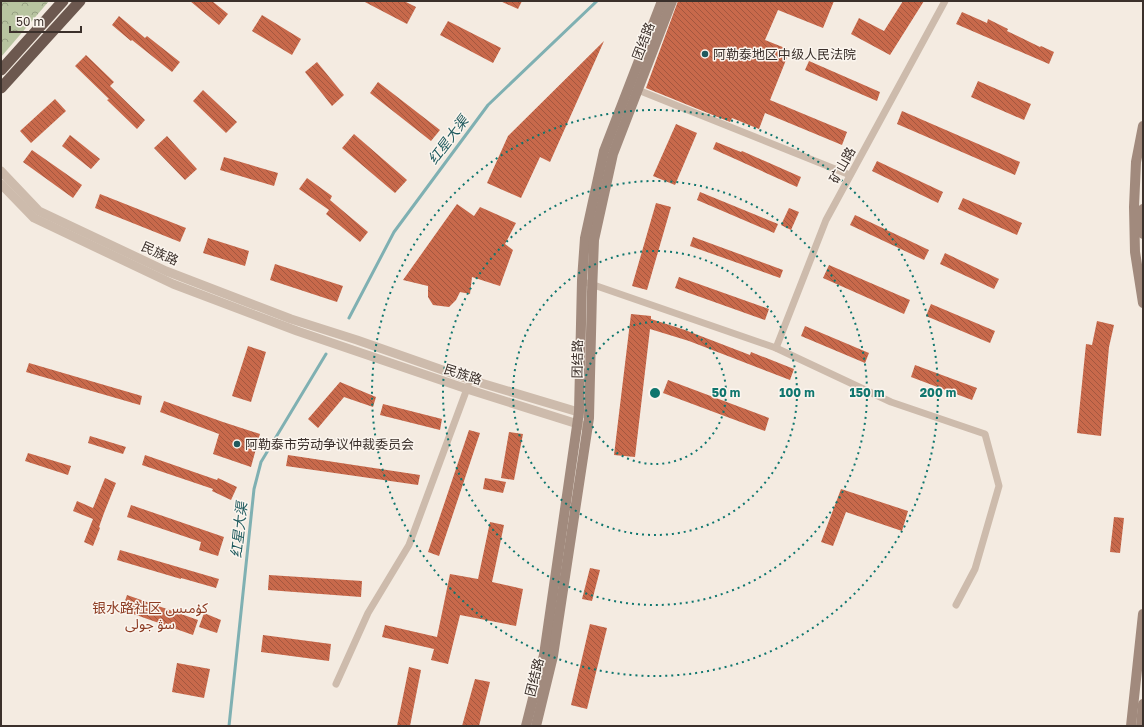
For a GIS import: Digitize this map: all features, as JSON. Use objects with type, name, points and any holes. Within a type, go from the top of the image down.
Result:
[{"type":"highway","points":[[1,70],[63,1]]},
{"type":"highway","points":[[1,88],[80,1]]},
{"type":"main road","name":"团结路","points":[[536,726],[553,656],[588,427],[584,414],[582,280],[585,238],[604,151],[662,1]]},
{"type":"main road","name":"团结路","points":[[526,726],[544,654],[578,423],[584,414],[594,240],[613,154],[672,1]]},
{"type":"main road","points":[[1143,126],[1136,162],[1134,207],[1135,252],[1143,304]]},
{"type":"main road","points":[[1143,210],[1143,234]]},
{"type":"main road","points":[[1131,726],[1143,614]]},
{"type":"main road","points":[[1141,726],[1143,704]]},
{"type":"street","name":"矿山路","points":[[776,348],[826,220],[945,1]]},
{"type":"street","points":[[638,90],[850,175]]},
{"type":"street","name":"民族路","points":[[1,171],[39,211],[166,271],[291,319],[337,333],[470,380],[584,414]]},
{"type":"street","name":"民族路","points":[[1,184],[34,218],[173,284],[330,343],[467,390],[588,427]]},
{"type":"street","points":[[582,280],[776,348],[891,402],[985,434],[999,486],[975,569],[956,605]]},
{"type":"street","points":[[336,684],[368,613],[409,545],[470,380]]},
{"type":"green space","points":[[1,1],[49,1],[1,57]]},
{"type":"building","points":[[190,1],[212,1],[228,14],[219,25]]},
{"type":"building","points":[[363,1],[404,1],[416,7],[407,24]]},
{"type":"building","points":[[500,1],[522,1],[518,9]]},
{"type":"building","name":"阿勒泰地区中级人民法院","points":[[678,1],[834,1],[823,28],[778,10],[765,40],[790,50],[770,100],[847,132],[842,145],[765,113],[759,129],[732,118],[730,122],[646,88]]},
{"type":"building","points":[[903,1],[924,1],[890,55],[851,34],[859,18],[884,31]]},
{"type":"building","points":[[962,12],[987,23],[988,19],[1008,29],[1007,31],[1054,52],[1049,64],[956,24]]},
{"type":"building","points":[[262,15],[301,39],[292,55],[252,31]]},
{"type":"building","points":[[119,16],[145,38],[147,36],[180,62],[172,72],[112,25]]},
{"type":"building","points":[[448,21],[501,48],[493,63],[440,35]]},
{"type":"building","points":[[604,41],[550,162],[540,157],[521,198],[487,183],[508,136]]},
{"type":"building","points":[[86,55],[114,82],[110,86],[145,120],[137,129],[75,66]]},
{"type":"building","points":[[809,61],[880,92],[877,101],[805,70]]},
{"type":"building","points":[[317,62],[344,95],[332,106],[305,72]]},
{"type":"building","points":[[978,81],[1031,104],[1024,120],[971,97]]},
{"type":"building","points":[[378,82],[440,130],[431,141],[370,93]]},
{"type":"building","points":[[203,90],[237,122],[226,133],[193,101]]},
{"type":"building","points":[[55,99],[66,111],[31,143],[20,131]]},
{"type":"building","points":[[902,111],[1020,162],[1015,175],[897,124]]},
{"type":"building","points":[[676,124],[697,133],[675,185],[653,176]]},
{"type":"building","points":[[354,134],[407,180],[395,193],[342,148]]},
{"type":"building","points":[[70,135],[100,159],[91,169],[62,146]]},
{"type":"building","points":[[167,136],[197,169],[185,180],[154,148]]},
{"type":"building","points":[[716,142],[741,152],[742,151],[801,177],[797,187],[713,149]]},
{"type":"building","points":[[32,150],[82,185],[73,198],[23,162]]},
{"type":"building","points":[[224,157],[278,173],[274,186],[220,170]]},
{"type":"building","points":[[877,161],[943,192],[938,203],[872,171]]},
{"type":"building","points":[[307,178],[332,196],[330,200],[368,232],[360,242],[326,214],[329,210],[299,189]]},
{"type":"building","points":[[700,192],[778,224],[774,233],[697,200]]},
{"type":"building","points":[[100,194],[186,228],[180,242],[95,208]]},
{"type":"building","points":[[963,198],[1022,223],[1017,235],[958,209]]},
{"type":"building","points":[[656,203],[671,207],[647,290],[632,286]]},
{"type":"building","points":[[457,204],[474,216],[480,207],[516,223],[505,244],[513,250],[500,286],[472,277],[470,294],[460,292],[456,300],[449,307],[433,305],[428,297],[428,286],[403,280]]},
{"type":"building","points":[[789,208],[799,212],[791,230],[781,225]]},
{"type":"building","points":[[855,215],[929,250],[924,260],[850,225]]},
{"type":"building","points":[[693,237],[783,270],[780,278],[690,246]]},
{"type":"building","points":[[208,238],[249,251],[245,266],[203,253]]},
{"type":"building","points":[[945,253],[999,279],[994,289],[940,264]]},
{"type":"building","points":[[275,264],[343,286],[337,302],[270,280]]},
{"type":"building","points":[[829,265],[910,300],[904,314],[823,278]]},
{"type":"building","points":[[679,277],[769,309],[765,320],[675,288]]},
{"type":"building","points":[[931,304],[995,331],[990,343],[926,316]]},
{"type":"building","points":[[631,314],[651,316],[651,319],[685,330],[750,355],[751,352],[794,369],[790,380],[689,341],[650,329],[635,457],[614,455]]},
{"type":"building","points":[[1097,321],[1114,325],[1109,347],[1101,436],[1077,433],[1086,344],[1092,345]]},
{"type":"building","points":[[805,326],[869,353],[865,363],[801,336]]},
{"type":"building","points":[[248,346],[266,352],[251,402],[232,396]]},
{"type":"building","points":[[29,363],[142,396],[140,405],[26,372]]},
{"type":"building","points":[[915,365],[977,388],[972,400],[911,377]]},
{"type":"building","points":[[668,380],[769,418],[765,431],[663,393]]},
{"type":"building","points":[[340,382],[376,397],[373,407],[344,397],[318,428],[308,419]]},
{"type":"building","name":"阿勒泰市劳动争议仲裁委员会","points":[[164,401],[260,434],[251,467],[213,454],[219,434],[160,412]]},
{"type":"building","points":[[383,404],[442,419],[440,430],[380,415]]},
{"type":"building","points":[[469,430],[480,433],[439,556],[428,552]]},
{"type":"building","points":[[509,432],[523,434],[514,480],[501,478]]},
{"type":"building","points":[[90,436],[126,447],[123,454],[88,443]]},
{"type":"building","points":[[28,453],[71,466],[68,475],[25,461]]},
{"type":"building","points":[[145,455],[217,480],[218,478],[237,487],[231,500],[212,491],[213,489],[142,465]]},
{"type":"building","points":[[288,455],[420,475],[418,485],[286,466]]},
{"type":"building","points":[[105,478],[116,483],[93,546],[84,542],[93,519],[73,511],[77,501],[93,508]]},
{"type":"building","points":[[485,478],[506,482],[503,493],[483,489]]},
{"type":"building","points":[[841,489],[908,511],[902,531],[846,512],[833,546],[821,542]]},
{"type":"building","points":[[131,505],[224,537],[218,556],[199,550],[201,542],[127,517]]},
{"type":"building","points":[[1114,517],[1124,518],[1120,553],[1110,552]]},
{"type":"building","points":[[490,522],[504,525],[492,582],[523,589],[516,626],[460,615],[448,664],[431,660],[434,649],[382,637],[385,625],[437,637],[450,574],[478,579]]},
{"type":"building","points":[[120,550],[219,579],[216,588],[117,560]]},
{"type":"building","points":[[590,568],[600,570],[592,601],[582,599]]},
{"type":"building","points":[[269,575],[362,581],[361,597],[268,590]]},
{"type":"building","points":[[127,595],[198,620],[193,635],[122,610]]},
{"type":"building","points":[[204,613],[221,620],[217,633],[199,627]]},
{"type":"building","points":[[590,624],[607,628],[587,709],[571,705]]},
{"type":"building","points":[[263,635],[331,644],[329,661],[261,652]]},
{"type":"building","points":[[177,663],[210,669],[204,698],[172,692]]},
{"type":"building","points":[[409,667],[421,670],[410,726],[397,726]]},
{"type":"building","points":[[475,679],[490,682],[479,726],[462,726]]},
{"type":"waterway","name":"红星大渠","points":[[349,318],[394,232],[488,105],[597,1]]},
{"type":"waterway","name":"红星大渠","points":[[229,726],[254,489],[261,462],[326,354]]},
{"type":"place","name":"阿勒泰地区中级人民法院","points":[[705,54]]},
{"type":"place","name":"阿勒泰市劳动争议仲裁委员会","points":[[237,444]]},
{"type":"district","name":"银水路社区 كۇمىس سۋ جولى","points":[[150,616]]}]
